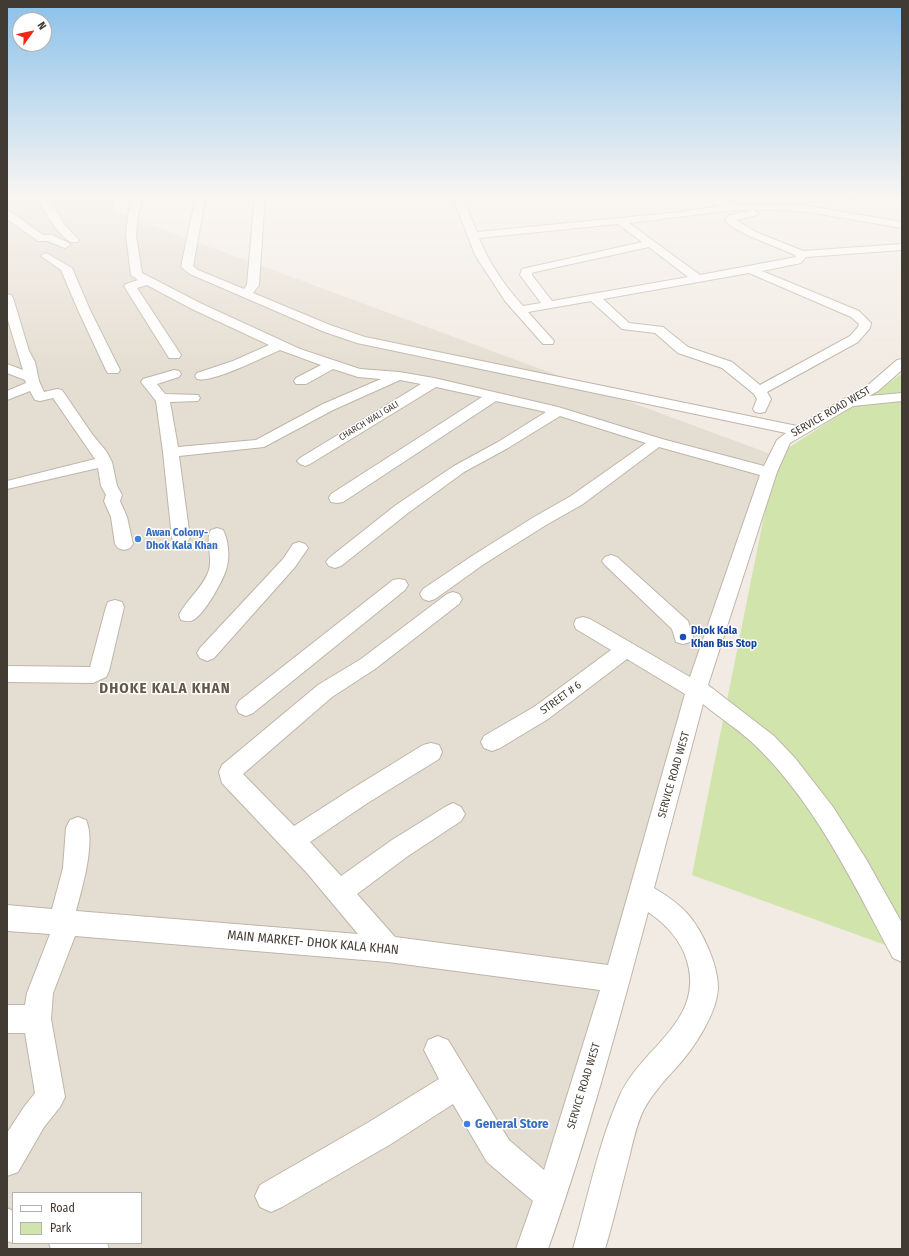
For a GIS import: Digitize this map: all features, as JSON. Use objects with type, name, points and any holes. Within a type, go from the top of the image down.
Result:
[{"type":"street","points":[[134,254],[137,275],[196,306],[295,352],[358,373],[399,376],[434,382],[492,397],[558,411],[657,442],[769,472]]},
{"type":"street","points":[[190,254],[187,267],[194,272],[326,328],[362,340],[799,431]]},
{"type":"street","points":[[246,294],[253,285],[255,254]]},
{"type":"street","points":[[479,254],[492,275],[520,310],[548,341]]},
{"type":"street","points":[[549,305],[526,275],[526,272],[532,269],[605,254]]},
{"type":"street","points":[[663,254],[698,279]]},
{"type":"street","points":[[520,310],[797,261],[801,258],[801,254],[807,254]]},
{"type":"street","points":[[46,256],[66,268],[84,310],[113,370]]},
{"type":"street","points":[[751,270],[855,314],[865,322],[864,328],[854,339],[759,391]]},
{"type":"street","points":[[149,281],[130,286],[174,355]]},
{"type":"street","points":[[594,297],[626,326],[659,330],[683,350],[727,365],[759,391],[764,399],[760,409]]},
{"type":"street","points":[[7,298],[23,351],[28,362],[32,381],[41,398],[57,393],[71,417],[98,451],[104,462],[109,486],[114,494],[112,501],[119,518],[124,544]]},
{"type":"street","points":[[202,376],[238,364],[280,345]]},
{"type":"street","name":"SERVICE ROAD WEST","points":[[532,1249],[551,1196],[617,979],[697,689],[769,472],[784,440],[848,404],[873,388],[902,363]]},
{"type":"street","points":[[301,382],[332,364]]},
{"type":"street","points":[[7,368],[32,381]]},
{"type":"street","points":[[174,374],[149,381],[162,398],[171,452],[181,538]]},
{"type":"street","points":[[171,452],[259,444],[328,407],[399,376]]},
{"type":"street","points":[[7,396],[32,381]]},
{"type":"street","name":"CHARCH WALI GALI","points":[[306,461],[334,442],[434,382]]},
{"type":"street","points":[[337,498],[492,397]]},
{"type":"street","points":[[848,404],[902,397]]},
{"type":"street","points":[[162,398],[193,398]]},
{"type":"street","points":[[335,562],[402,509],[459,469],[503,445],[558,411]]},
{"type":"street","points":[[429,594],[478,560],[540,521],[577,500],[657,442]]},
{"type":"street","points":[[10,487],[104,462]]},
{"type":"street","points":[[188,615],[196,607],[214,578],[219,564],[217,534]]},
{"type":"street","points":[[206,653],[289,563],[299,548]]},
{"type":"street","points":[[611,561],[681,626],[683,637]]},
{"type":"street","points":[[246,707],[399,585]]},
{"type":"street","points":[[388,949],[294,840],[230,776],[230,772],[325,691],[368,664],[453,599]]},
{"type":"street","points":[[7,674],[97,674],[115,608]]},
{"type":"street","points":[[583,624],[697,689],[746,724],[766,742],[802,781],[836,831],[902,949]]},
{"type":"street","name":"STREET # 6","points":[[492,742],[541,713],[627,649]]},
{"type":"street","points":[[294,840],[358,796],[431,752]]},
{"type":"street","points":[[340,892],[400,848],[453,814]]},
{"type":"street","points":[[7,1161],[34,1117],[50,1097],[37,1019],[40,993],[64,922],[75,868],[78,828]]},
{"type":"street","points":[[589,1249],[617,1146],[636,1094],[675,1047],[686,1031],[697,1013],[704,990],[705,983],[702,965],[695,948],[684,930],[676,918],[641,894]]},
{"type":"street","name":"MAIN MARKET- DHOK KALA KHAN","points":[[7,918],[388,949],[617,979]]},
{"type":"street","points":[[7,1019],[37,1019]]},
{"type":"street","points":[[438,1050],[498,1151],[551,1196]]},
{"type":"street","points":[[271,1196],[380,1133],[458,1084]]},
{"type":"street","points":[[70,1244],[93,1249]]},
{"type":"shaded area","points":[[7,254],[228,254],[776,456],[531,1249],[7,1249]]},
{"type":"green space","points":[[902,374],[902,951],[692,875],[776,456]]},
{"type":"place","name":"Awan Colony- Dhok Kala Khan","points":[[138,539]]},
{"type":"place","name":"Dhok Kala Khan Bus Stop","points":[[683,637]]},
{"type":"place","name":"General Store","points":[[467,1124]]},
{"type":"district","name":"DHOKE KALA KHAN","points":[[165,689]]}]
